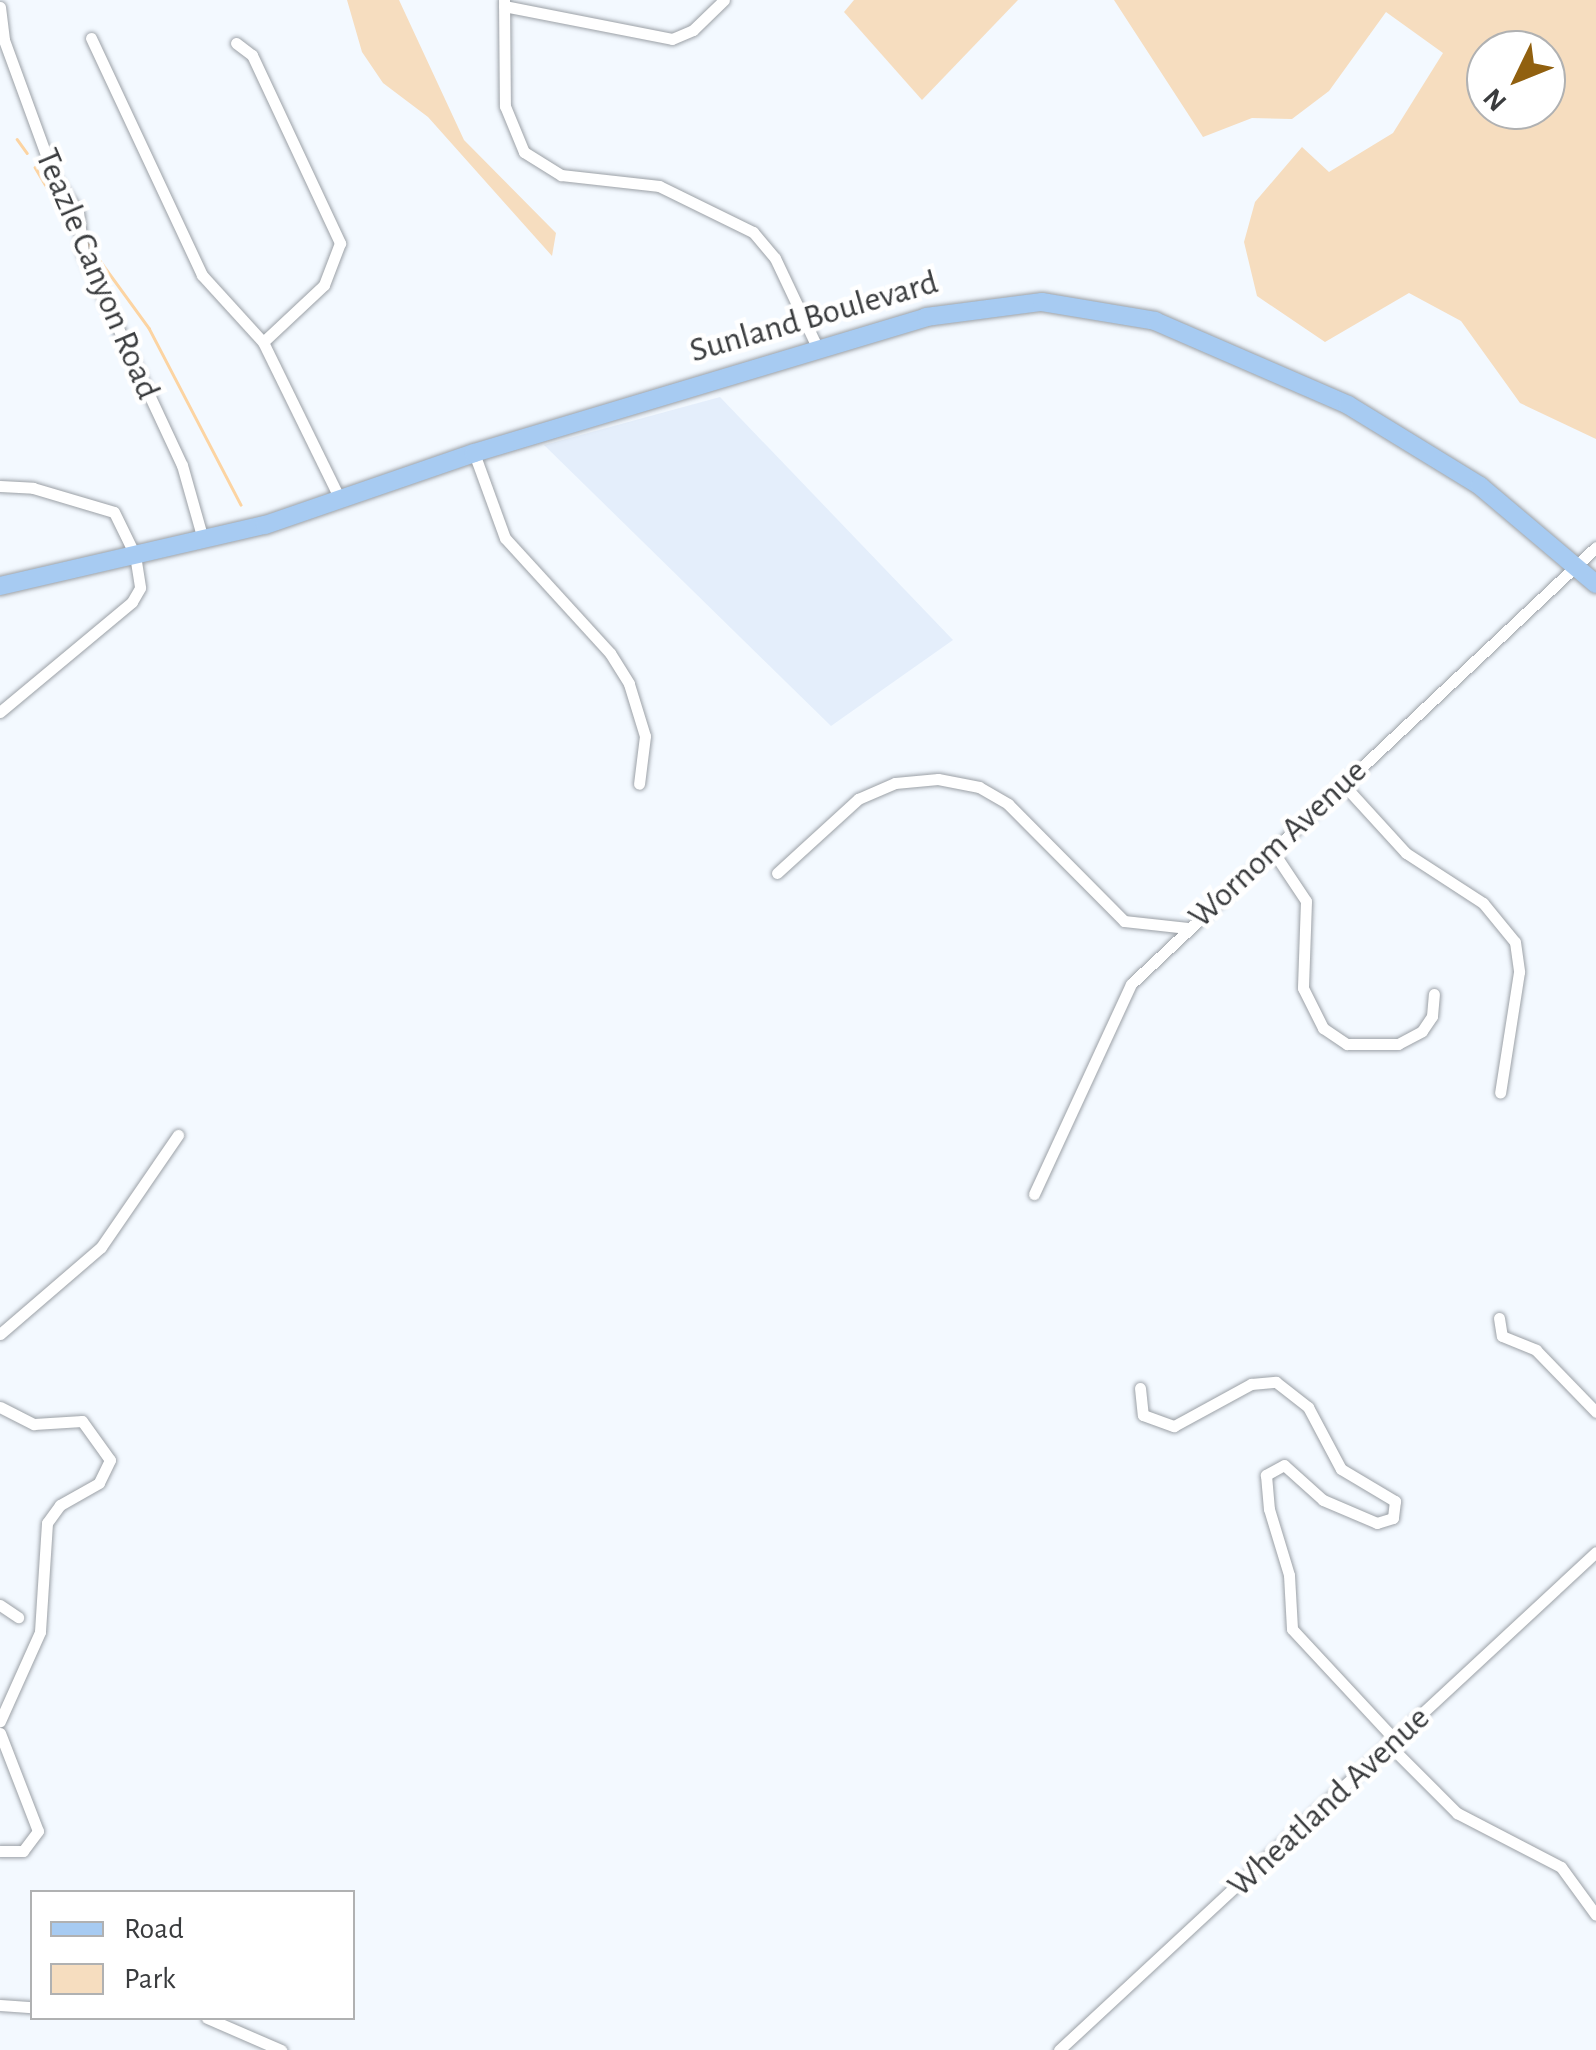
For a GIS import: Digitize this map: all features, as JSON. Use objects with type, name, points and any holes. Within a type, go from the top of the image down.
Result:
[{"type":"main road","name":"Sunland Boulevard","points":[[0,586],[203,539],[341,500],[474,453],[818,348],[992,304],[1072,304],[1156,321],[1403,435],[1480,486],[1596,584]]},
{"type":"street","points":[[724,0],[694,30],[672,39],[504,3],[505,106],[524,152],[561,175],[659,186],[753,232],[775,258],[818,348]]},
{"type":"street","name":"Teazle Canyon Road","points":[[0,7],[4,40],[54,177],[78,212],[83,253],[182,465],[203,539]]},
{"type":"street","points":[[91,38],[202,275],[262,342],[341,500]]},
{"type":"street","points":[[236,43],[252,55],[340,243],[324,285],[262,342]]},
{"type":"street","points":[[474,453],[504,538],[629,684],[645,736],[639,784]]},
{"type":"street","points":[[0,486],[102,506],[114,512],[135,555],[140,588],[132,602],[0,712]]},
{"type":"street","name":"Wornom Avenue","points":[[1034,1194],[1131,984],[1596,547]]},
{"type":"street","points":[[777,873],[858,799],[914,780],[950,780],[1008,804],[1124,921],[1188,928]]},
{"type":"street","points":[[1342,783],[1406,854],[1483,903],[1515,942],[1519,972],[1500,1093]]},
{"type":"street","points":[[1272,850],[1306,901],[1302,988],[1323,1028],[1347,1044],[1398,1044],[1422,1031],[1432,1016],[1434,994]]},
{"type":"street","points":[[0,1334],[101,1246],[178,1135]]},
{"type":"street","points":[[1499,1318],[1502,1336],[1536,1350],[1596,1412]]},
{"type":"street","points":[[1140,1388],[1143,1415],[1174,1426],[1251,1384],[1276,1382],[1308,1407],[1341,1469],[1395,1502],[1393,1518],[1377,1524],[1323,1500],[1284,1465],[1266,1475],[1269,1509],[1290,1575],[1292,1630],[1457,1814],[1562,1867],[1596,1916]]},
{"type":"street","points":[[0,1406],[34,1424],[82,1421],[110,1460],[99,1483],[60,1505],[47,1522],[40,1632],[0,1721]]},
{"type":"street","name":"Wheatland Avenue","points":[[1059,2050],[1596,1552]]},
{"type":"street","points":[[0,1605],[18,1617]]},
{"type":"street","points":[[0,1734],[38,1831],[23,1851],[0,1851]]},
{"type":"street","points":[[0,2006],[30,2007]]},
{"type":"street","points":[[212,2020],[281,2050]]},
{"type":"shaded area","points":[[720,397],[953,640],[831,726],[544,445]]},
{"type":"green space","points":[[347,0],[399,0],[464,140],[556,233],[552,256],[428,117],[383,83],[362,52]]},
{"type":"green space","points":[[854,0],[1018,0],[922,100],[844,12]]},
{"type":"green space","points":[[1114,0],[1596,0],[1596,439],[1520,403],[1461,321],[1409,293],[1325,342],[1257,296],[1244,242],[1255,202],[1302,147],[1329,172],[1393,133],[1443,53],[1386,12],[1329,91],[1292,119],[1252,118],[1203,137]]},
{"type":"waterway","points":[[17,139],[27,153]]},
{"type":"waterway","points":[[35,167],[68,223]]},
{"type":"waterway","points":[[85,240],[149,328],[241,505]]}]
